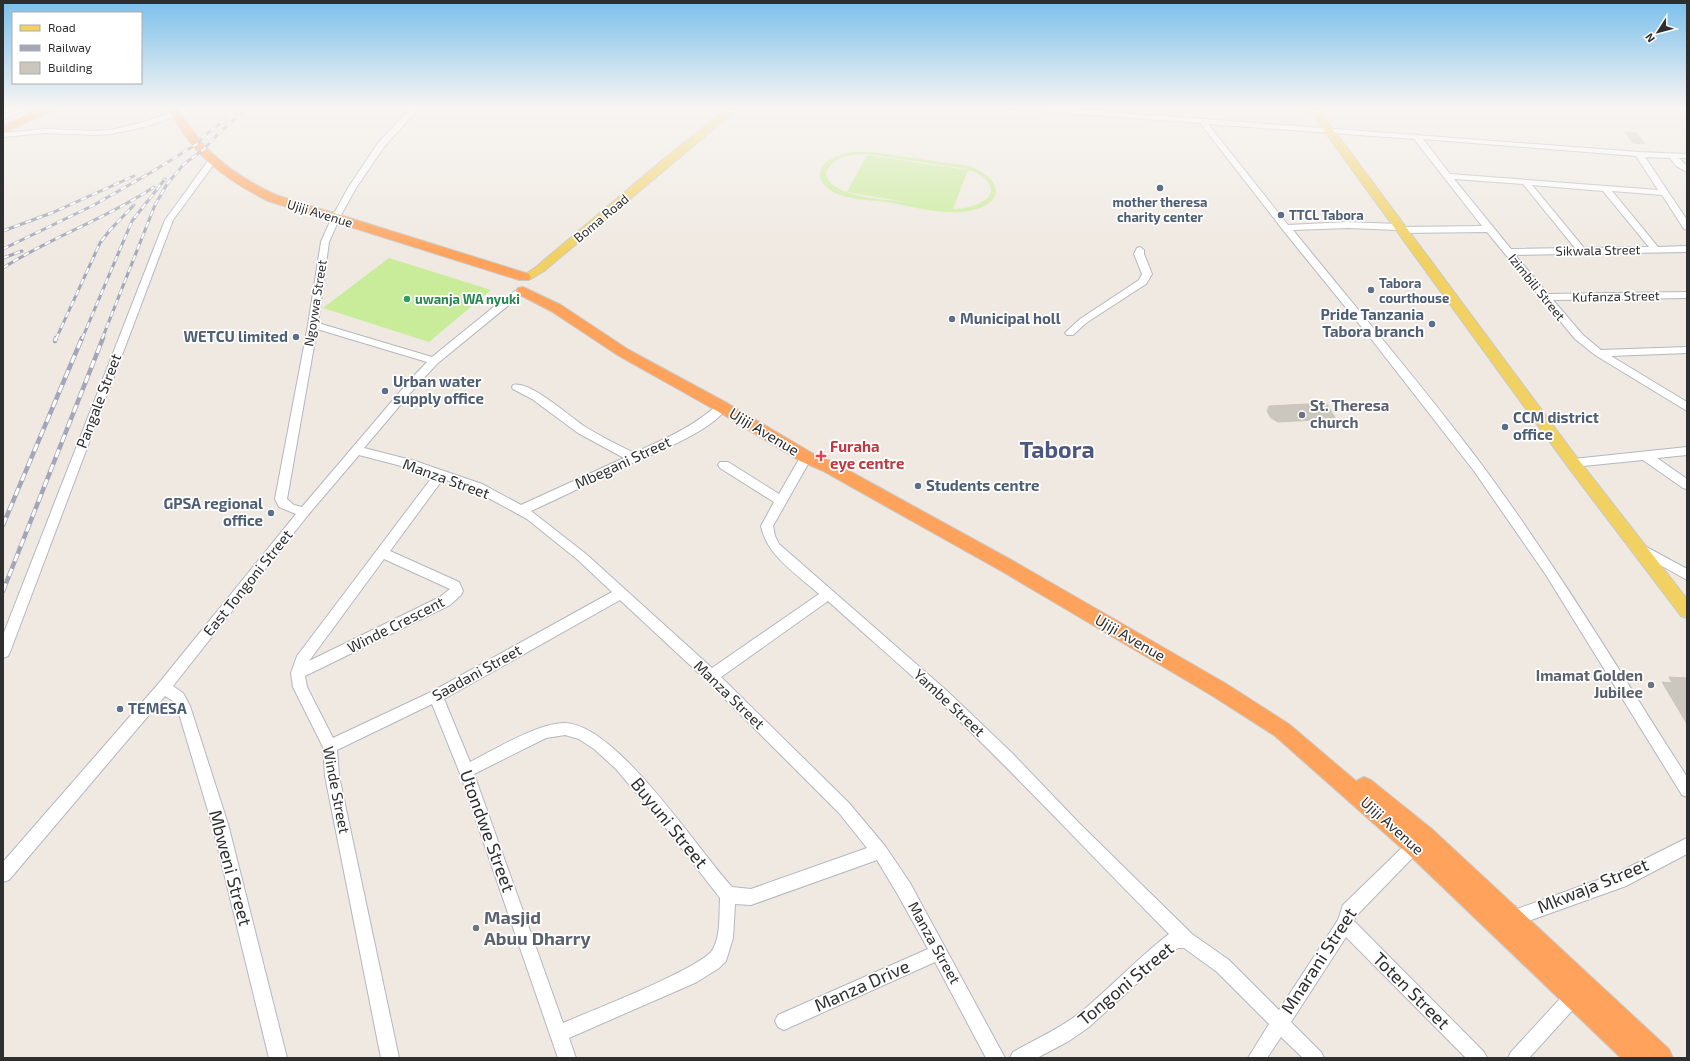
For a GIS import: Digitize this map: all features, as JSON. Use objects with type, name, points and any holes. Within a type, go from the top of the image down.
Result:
[{"type":"highway","name":"Ujiji Avenue","points":[[209,156],[232,176],[251,188],[272,198],[500,270],[525,283],[556,308],[624,353],[722,407],[806,457],[829,467],[1010,567],[1218,689],[1282,730],[1419,841],[1505,922],[1574,996],[1639,1058]]},
{"type":"highway","points":[[1505,922],[1660,1058]]},
{"type":"main road","name":"Boma Road","points":[[525,283],[675,156]]},
{"type":"main road","points":[[1347,156],[1573,463],[1641,549],[1687,611]]},
{"type":"street","name":"Ngoywa Street","points":[[304,512],[283,504],[281,499],[313,325],[324,242],[352,188],[375,156]]},
{"type":"street","points":[[1229,156],[1376,338],[1478,468],[1550,572],[1686,787]]},
{"type":"street","name":"Izimbili Street","points":[[1432,156],[1545,298],[1579,337],[1599,354],[1687,407]]},
{"type":"street","points":[[1640,156],[1687,227]]},
{"type":"street","points":[[1665,156],[1687,156]]},
{"type":"street","points":[[1673,156],[1679,164],[1687,170]]},
{"type":"street","name":"Pangale Street","points":[[3,652],[169,220],[213,160]]},
{"type":"street","points":[[1448,176],[1665,193]]},
{"type":"street","points":[[1526,183],[1581,250]]},
{"type":"street","points":[[1606,189],[1654,249]]},
{"type":"street","points":[[1286,228],[1348,225],[1399,228],[1489,228]]},
{"type":"street","name":"Sikwala Street","points":[[1509,252],[1687,249]]},
{"type":"street","points":[[1070,333],[1083,321],[1143,282],[1147,274],[1139,254],[1140,250]]},
{"type":"street","name":"East Tongoni Street","points":[[3,874],[164,687],[304,512],[414,382],[434,361],[504,303],[525,283]]},
{"type":"street","name":"Kufanza Street","points":[[1545,298],[1687,295]]},
{"type":"street","points":[[313,325],[434,361]]},
{"type":"street","points":[[1599,354],[1687,350]]},
{"type":"street","points":[[517,386],[536,396],[582,430],[633,458]]},
{"type":"street","name":"Mbegani Street","points":[[520,511],[681,436],[709,419],[722,407]]},
{"type":"street","name":"Manza Street","points":[[356,450],[441,474],[478,487],[531,516],[582,557],[711,676],[844,808],[880,851],[904,889],[996,1058]]},
{"type":"street","points":[[1573,463],[1687,451]]},
{"type":"street","points":[[1646,456],[1687,485]]},
{"type":"street","name":"Yambe Street","points":[[806,457],[767,526],[769,536],[775,547],[941,694],[1007,758],[1074,828],[1186,940]]},
{"type":"street","points":[[724,465],[781,501]]},
{"type":"street","points":[[298,673],[302,660],[441,474]]},
{"type":"street","points":[[1641,549],[1687,575]]},
{"type":"street","name":"Winde Crescent","points":[[298,673],[444,601],[457,591],[455,586],[382,553]]},
{"type":"street","name":"Saadani Street","points":[[330,747],[436,696],[621,593]]},
{"type":"street","points":[[711,676],[828,594]]},
{"type":"street","name":"Winde Street","points":[[298,673],[300,687],[305,699],[330,747],[332,776],[390,1058]]},
{"type":"street","name":"Mbweni Street","points":[[164,687],[178,697],[183,706],[215,809],[278,1058]]},
{"type":"street","name":"Utondwe Street","points":[[436,696],[466,771],[567,1058]]},
{"type":"street","name":"Buyuni Street","points":[[466,771],[544,732],[565,729],[583,734],[599,744],[621,764],[670,822],[728,895]]},
{"type":"street","name":"Mnarani Street","points":[[1258,1058],[1345,924],[1349,911],[1419,841]]},
{"type":"street","name":"Mkwaja Street","points":[[1505,922],[1620,880],[1687,846]]},
{"type":"street","points":[[558,1034],[691,976],[714,962],[720,955],[725,938],[728,895],[751,897],[880,851]]},
{"type":"street","name":"Toten Street","points":[[1345,924],[1478,1058]]},
{"type":"street","name":"Tongoni Street","points":[[1019,1058],[1063,1035],[1083,1021],[1160,951],[1175,940],[1186,940],[1222,966],[1315,1058]]},
{"type":"street","name":"Manza Drive","points":[[784,1021],[939,952]]},
{"type":"street","points":[[1517,1058],[1574,996]]},
{"type":"green space","points":[[839,156],[848,156],[833,162],[826,172],[829,181],[836,187],[847,192],[867,156],[967,170],[878,156],[896,156],[969,166],[989,177],[996,190],[994,197],[989,203],[981,208],[959,212],[928,210],[854,198],[835,193],[822,182],[820,176],[821,168],[832,158]],"holes":[[[968,170],[981,175],[990,185],[991,191],[988,197],[975,205],[960,209],[953,209]],[[849,192],[912,203],[876,199]]]},
{"type":"green space","name":"uwanja WA nyuki","points":[[389,258],[491,290],[429,342],[323,308]]},
{"type":"building","name":"St. Theresa church","points":[[1326,403],[1336,419],[1278,422],[1271,418],[1267,411],[1269,406]]},
{"type":"building","points":[[1669,677],[1687,678],[1687,724],[1662,682],[1672,683]]},
{"type":"railway","points":[[3,249],[94,205],[178,156]]},
{"type":"railway","points":[[102,339],[155,205],[167,184],[184,164],[195,156]]},
{"type":"railway","points":[[3,231],[54,212],[134,176]]},
{"type":"railway","points":[[82,339],[132,221],[165,179]]},
{"type":"railway","points":[[3,268],[40,247],[117,209],[154,187]]},
{"type":"railway","points":[[56,339],[100,243],[110,230],[134,205]]},
{"type":"railway","points":[[3,258],[22,251]]},
{"type":"railway","points":[[3,525],[82,338]]},
{"type":"railway","points":[[3,591],[103,338]]},
{"type":"place","name":"mother theresa charity center","points":[[1160,188]]},
{"type":"place","name":"TTCL Tabora","points":[[1281,215]]},
{"type":"place","name":"Tabora courthouse","points":[[1371,290]]},
{"type":"place","name":"uwanja WA nyuki","points":[[407,299]]},
{"type":"place","name":"Municipal holl","points":[[952,319]]},
{"type":"place","name":"Pride Tanzania Tabora branch","points":[[1432,324]]},
{"type":"place","name":"WETCU limited","points":[[296,337]]},
{"type":"place","name":"Urban water supply office","points":[[385,391]]},
{"type":"place","name":"St. Theresa church","points":[[1302,415]]},
{"type":"place","name":"CCM district office","points":[[1505,427]]},
{"type":"place","name":"Furaha eye centre","points":[[821,456]]},
{"type":"place","name":"Students centre","points":[[918,486]]},
{"type":"place","name":"GPSA regional office","points":[[271,513]]},
{"type":"place","name":"Imamat Golden Jubilee","points":[[1651,685]]},
{"type":"place","name":"TEMESA","points":[[120,709]]},
{"type":"place","name":"Masjid Abuu Dharry","points":[[476,928]]},
{"type":"district","name":"Tabora","points":[[1057,450]]}]
